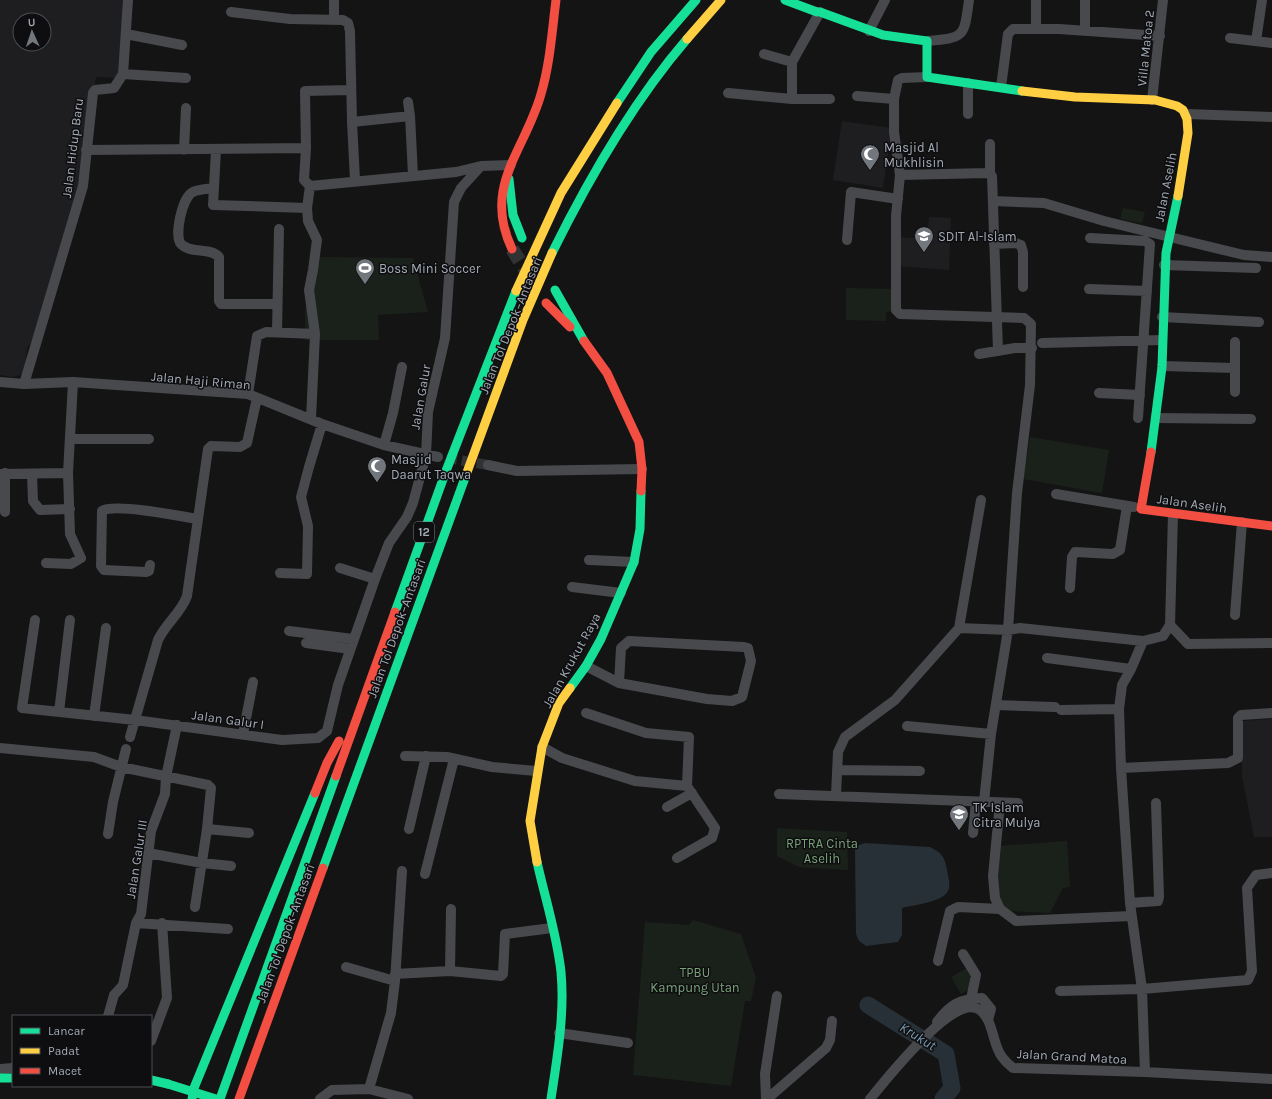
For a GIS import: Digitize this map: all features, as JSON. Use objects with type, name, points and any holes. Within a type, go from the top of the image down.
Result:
[{"type":"main road","points":[[512,249],[504,232],[501,218],[501,197],[510,170],[541,94],[552,35],[556,0]]},
{"type":"main road","name":"Jalan Tol Depok–Antasari","points":[[220,1099],[446,471],[506,315],[538,240],[561,193],[602,125],[651,52],[696,0]]},
{"type":"main road","name":"Jalan Tol Depok–Antasari","points":[[240,1099],[255,1052],[513,349],[552,253],[575,208],[619,133],[663,67],[721,0]]},
{"type":"main road","points":[[785,0],[869,31],[896,38],[927,41],[927,77],[1075,98],[1152,100],[1170,103],[1184,110],[1187,114]]},
{"type":"main road","name":"Jalan Aselih","points":[[1187,114],[1184,170],[1168,237],[1164,265],[1162,366],[1156,418],[1141,509],[1272,526]]},
{"type":"main road","points":[[510,170],[513,215],[522,238]]},
{"type":"main road","name":"Jalan Krukut Raya","points":[[551,1099],[559,1033],[562,992],[561,971],[533,847],[530,821],[536,771],[542,747],[560,703],[586,666],[601,639],[634,562],[640,529],[642,469],[639,442],[616,392],[607,374],[584,341],[555,290]]},
{"type":"main road","name":"Jalan Krukut Raya","points":[[546,302],[584,341]]},
{"type":"main road","points":[[192,1099],[194,1088],[327,763],[370,682]]},
{"type":"main road","points":[[0,1078],[12,1078]]},
{"type":"main road","points":[[152,1080],[216,1099]]},
{"type":"street","points":[[128,0],[123,74],[186,78]]},
{"type":"street","points":[[334,0],[334,20]]},
{"type":"street","points":[[869,31],[885,0]]},
{"type":"street","points":[[927,41],[946,40],[962,34],[965,28],[969,0]]},
{"type":"street","points":[[1036,0],[1036,28]]},
{"type":"street","points":[[1085,0],[1085,31]]},
{"type":"street","name":"Villa Matoa 2","points":[[1152,100],[1163,0]]},
{"type":"street","points":[[1256,41],[1262,0]]},
{"type":"street","points":[[231,12],[290,18],[346,21],[349,26],[355,180]]},
{"type":"street","points":[[792,99],[792,62],[818,12]]},
{"type":"street","points":[[1001,87],[1008,34],[1011,30],[1017,28],[1160,36]]},
{"type":"street","points":[[126,34],[182,45]]},
{"type":"street","points":[[1230,38],[1272,43]]},
{"type":"street","points":[[764,54],[792,62]]},
{"type":"street","name":"Jalan Hidup Baru","points":[[24,384],[80,200],[83,186],[93,91],[114,88],[123,74]]},
{"type":"street","points":[[927,77],[902,78],[898,80],[894,99],[894,132],[900,175],[896,216],[896,310],[898,313],[1024,318],[1031,324],[1032,345],[1030,385],[1017,493],[1008,630],[980,802],[973,833]]},
{"type":"street","points":[[968,83],[968,114]]},
{"type":"street","points":[[310,186],[304,180],[306,148],[305,91],[351,90]]},
{"type":"street","points":[[728,93],[792,99],[830,99]]},
{"type":"street","points":[[857,96],[894,99]]},
{"type":"street","points":[[408,102],[413,175]]},
{"type":"street","points":[[184,150],[186,108]]},
{"type":"street","points":[[1187,114],[1272,116]]},
{"type":"street","points":[[352,122],[410,116]]},
{"type":"street","points":[[990,144],[989,173],[992,176],[998,351]]},
{"type":"street","points":[[86,150],[306,148]]},
{"type":"street","points":[[216,150],[212,203],[215,206],[307,208]]},
{"type":"street","points":[[310,186],[355,180],[456,172],[481,166],[510,170]]},
{"type":"street","name":"Jalan Galur","points":[[318,738],[327,731],[338,685],[389,543],[407,517],[413,503],[426,455],[428,412],[444,338],[454,202],[461,188],[481,166]]},
{"type":"street","points":[[900,175],[989,173]]},
{"type":"street","points":[[310,186],[307,208],[309,224],[316,240],[309,290],[314,334],[311,419]]},
{"type":"street","points":[[214,188],[193,192],[185,199],[179,238],[181,244],[187,248],[214,254],[219,257],[219,301],[221,304],[277,304]]},
{"type":"street","points":[[847,240],[850,192],[898,199]]},
{"type":"street","points":[[993,201],[1050,205],[1168,237],[1244,255],[1272,257]]},
{"type":"street","points":[[277,332],[279,229]]},
{"type":"street","points":[[1090,238],[1145,241],[1150,244],[1138,418]]},
{"type":"street","points":[[994,244],[1015,243],[1021,245],[1023,252],[1023,287]]},
{"type":"street","points":[[1164,265],[1256,268]]},
{"type":"street","points":[[1089,289],[1147,291]]},
{"type":"street","points":[[1162,317],[1259,322]]},
{"type":"street","points":[[130,737],[158,640],[164,628],[184,604],[187,596],[208,450],[211,446],[240,447],[247,443],[253,396],[257,336],[266,332],[314,334]]},
{"type":"street","points":[[1042,343],[1162,340]]},
{"type":"street","points":[[1235,342],[1235,392]]},
{"type":"street","points":[[979,354],[1032,345]]},
{"type":"street","points":[[384,445],[393,413],[402,366]]},
{"type":"street","points":[[1162,366],[1235,368]]},
{"type":"street","name":"Jalan Haji Riman","points":[[0,382],[24,384],[73,382],[253,396],[322,424],[384,445],[438,457]]},
{"type":"street","points":[[46,563],[71,564],[81,558],[70,534],[68,473],[73,382]]},
{"type":"street","points":[[1099,393],[1140,395]]},
{"type":"street","points":[[1156,418],[1251,420]]},
{"type":"street","points":[[280,573],[307,574],[308,526],[302,506],[302,497],[309,466],[322,424]]},
{"type":"street","points":[[70,439],[149,439]]},
{"type":"street","points":[[488,465],[517,471],[642,469]]},
{"type":"street","points":[[5,512],[2,473],[68,473]]},
{"type":"street","points":[[32,474],[33,501],[40,510],[70,509]]},
{"type":"street","points":[[1056,494],[1141,509]]},
{"type":"street","points":[[836,795],[838,752],[845,737],[896,700],[959,628],[981,500]]},
{"type":"street","points":[[1070,588],[1072,557],[1075,552],[1113,554],[1120,550],[1127,506]]},
{"type":"street","points":[[150,565],[149,571],[146,572],[104,570],[101,566],[102,511],[106,508],[130,509],[197,519]]},
{"type":"street","points":[[959,628],[1008,630],[1020,628],[1143,641],[1163,636],[1170,625],[1174,514]]},
{"type":"street","points":[[1235,615],[1242,522]]},
{"type":"street","points":[[589,560],[634,562]]},
{"type":"street","points":[[340,568],[375,579]]},
{"type":"street","points":[[572,587],[621,593]]},
{"type":"street","name":"Jalan Galur I","points":[[35,620],[22,708],[177,725],[282,740],[318,738]]},
{"type":"street","points":[[59,712],[70,620]]},
{"type":"street","points":[[1170,625],[1188,644],[1272,643]]},
{"type":"street","points":[[94,716],[106,628]]},
{"type":"street","points":[[289,631],[352,644]]},
{"type":"street","points":[[586,666],[619,683],[707,699],[732,701],[742,697],[751,661],[748,648],[744,647],[629,641],[621,648],[619,683]]},
{"type":"street","points":[[1143,641],[1132,669],[1122,685],[1119,709],[1121,768],[1131,916],[1134,919],[1142,989],[1145,1072]]},
{"type":"street","points":[[306,643],[352,644]]},
{"type":"street","points":[[1047,658],[1132,669]]},
{"type":"street","points":[[243,734],[253,682]]},
{"type":"street","points":[[996,705],[1119,709]]},
{"type":"street","points":[[586,713],[646,733],[689,737],[689,790],[714,828],[712,838],[677,858]]},
{"type":"street","points":[[1121,768],[1228,763],[1238,758],[1238,718],[1241,714],[1272,713]]},
{"type":"street","name":"Jalan Galur III","points":[[108,1015],[114,995],[123,985],[136,922],[141,914],[151,827],[164,794],[177,725]]},
{"type":"street","points":[[907,726],[991,734]]},
{"type":"street","points":[[542,747],[562,758],[635,781],[689,790]]},
{"type":"street","points":[[0,748],[94,757],[121,767],[210,786],[207,828],[195,907]]},
{"type":"street","points":[[108,834],[126,749]]},
{"type":"street","points":[[405,756],[454,758],[492,767],[536,771]]},
{"type":"street","points":[[409,829],[426,756]]},
{"type":"street","points":[[424,874],[454,758]]},
{"type":"street","points":[[837,770],[920,771]]},
{"type":"street","points":[[667,807],[689,790]]},
{"type":"street","points":[[779,794],[1018,803]]},
{"type":"street","points":[[1000,802],[993,876],[995,898],[1000,909],[1016,921],[1131,916]]},
{"type":"street","points":[[1130,903],[1152,903],[1158,901],[1160,897],[1156,803]]},
{"type":"street","points":[[207,828],[249,833]]},
{"type":"street","points":[[148,853],[202,863],[231,866]]},
{"type":"street","points":[[369,1089],[391,1013],[395,978],[402,870]]},
{"type":"street","points":[[1060,991],[1142,989],[1248,980],[1252,971],[1247,888],[1256,875],[1272,873]]},
{"type":"street","points":[[938,960],[950,911],[958,907],[1000,909]]},
{"type":"street","points":[[450,971],[451,909]]},
{"type":"street","points":[[136,922],[228,928]]},
{"type":"street","points":[[152,1038],[167,998],[162,923]]},
{"type":"street","points":[[346,967],[395,978],[450,971],[501,976],[503,974],[505,934],[552,928]]},
{"type":"street","points":[[934,1028],[946,1010],[965,999],[971,999],[976,975],[963,954]]},
{"type":"street","points":[[766,1099],[765,1074],[777,996]]},
{"type":"street","name":"Jalan Grand Matoa","points":[[971,999],[982,998],[991,1010],[988,1020],[1001,1057],[1012,1068],[1145,1072],[1272,1079]]},
{"type":"street","points":[[870,1099],[917,1045],[934,1028],[957,1012],[969,1008],[979,1010],[988,1020]]},
{"type":"street","points":[[766,1099],[826,1048],[830,1040],[832,1021]]},
{"type":"street","points":[[559,1033],[628,1043]]},
{"type":"street","points":[[0,1069],[12,1068]]},
{"type":"street","points":[[320,1099],[332,1090],[369,1089],[408,1099]]},
{"type":"shaded area","points":[[0,0],[128,0],[125,66],[115,78],[96,77],[76,209],[39,331],[27,348],[24,374],[13,377],[0,375]]},
{"type":"shaded area","points":[[842,121],[892,128],[883,188],[833,180]]},
{"type":"shaded area","name":"SDIT Al-Islam","points":[[929,217],[951,218],[949,270],[896,266],[898,237],[927,239]]},
{"type":"shaded area","points":[[1272,719],[1272,837],[1254,837],[1242,776],[1242,721]]},
{"type":"shaded area","points":[[865,843],[930,847],[940,853],[944,858],[949,883],[948,891],[940,898],[902,908],[902,935],[898,942],[866,946],[859,941],[856,934],[855,849],[859,845]]},
{"type":"green space","points":[[1123,208],[1145,212],[1142,223],[1120,219]]},
{"type":"green space","name":"Boss Mini Soccer","points":[[316,257],[413,258],[428,312],[378,315],[379,340],[305,340],[305,312]]},
{"type":"green space","points":[[846,288],[893,289],[893,311],[886,312],[886,321],[846,320]]},
{"type":"green space","points":[[1030,437],[1109,450],[1102,493],[1023,479]]},
{"type":"green space","name":"RPTRA Cinta Aselih","points":[[777,828],[847,832],[848,870],[799,867],[777,856]]},
{"type":"green space","points":[[1067,841],[1070,887],[1063,888],[1050,913],[995,910],[998,846]]},
{"type":"green space","name":"TPBU Kampung Utan","points":[[693,920],[741,934],[756,978],[751,1001],[745,1001],[731,1086],[633,1075],[645,922],[689,925]]},
{"type":"green space","points":[[967,968],[977,985],[961,994],[951,977]]},
{"type":"waterway","name":"Krukut","points":[[868,1005],[946,1054],[952,1088],[943,1099]]},
{"type":"tunnel","points":[[512,249],[530,277]]},
{"type":"tunnel","points":[[447,458],[488,465]]},
{"type":"traffic: fast","points":[[617,103],[651,52],[696,0]]},
{"type":"traffic: fast","points":[[785,0],[817,12]]},
{"type":"traffic: fast","points":[[820,12],[883,35],[927,41],[927,77],[1022,91]]},
{"type":"traffic: fast","points":[[552,253],[596,169],[630,115],[667,63],[687,39]]},
{"type":"traffic: fast","points":[[509,179],[513,215],[522,238]]},
{"type":"traffic: fast","points":[[1151,452],[1162,367],[1166,253],[1178,196]]},
{"type":"traffic: fast","points":[[555,290],[584,341]]},
{"type":"traffic: fast","points":[[395,612],[446,471],[516,291]]},
{"type":"traffic: fast","points":[[323,868],[466,475]]},
{"type":"traffic: fast","points":[[570,688],[586,666],[601,639],[634,562],[640,529],[641,491]]},
{"type":"traffic: fast","points":[[220,1099],[336,776]]},
{"type":"traffic: fast","points":[[192,1099],[194,1088],[315,793]]},
{"type":"traffic: fast","points":[[537,862],[557,944],[562,988],[560,1036],[551,1099]]},
{"type":"traffic: fast","points":[[0,1078],[12,1078]]},
{"type":"traffic: fast","points":[[152,1080],[168,1084]]},
{"type":"traffic: fast","points":[[168,1084],[216,1099]]},
{"type":"traffic: slow","points":[[687,39],[721,0]]},
{"type":"traffic: slow","points":[[1022,91],[1075,97],[1155,100],[1177,106],[1183,110],[1187,119],[1188,133],[1178,196]]},
{"type":"traffic: slow","points":[[516,291],[561,193],[617,103]]},
{"type":"traffic: slow","points":[[466,475],[523,320],[552,253]]},
{"type":"traffic: slow","points":[[537,862],[530,821],[542,747],[559,703],[570,688]]},
{"type":"traffic: jam","points":[[512,249],[504,227],[502,206],[504,187],[509,169],[534,114],[541,94],[549,59],[556,0]]},
{"type":"traffic: jam","points":[[546,303],[570,327]]},
{"type":"traffic: jam","points":[[584,341],[607,373],[639,442],[642,469],[641,491]]},
{"type":"traffic: jam","points":[[1151,452],[1141,509],[1272,526]]},
{"type":"traffic: jam","points":[[336,776],[395,612]]},
{"type":"traffic: jam","points":[[315,793],[327,763],[339,741]]},
{"type":"traffic: jam","points":[[239,1099],[323,868]]},
{"type":"place","name":"Masjid Al Mukhlisin","points":[[870,171]]},
{"type":"place","name":"SDIT Al-Islam","points":[[924,253]]},
{"type":"place","name":"Boss Mini Soccer","points":[[365,285]]},
{"type":"place","name":"Masjid Daarut Taqwa","points":[[377,483]]},
{"type":"place","name":"TK Islam Citra Mulya","points":[[959,831]]}]
